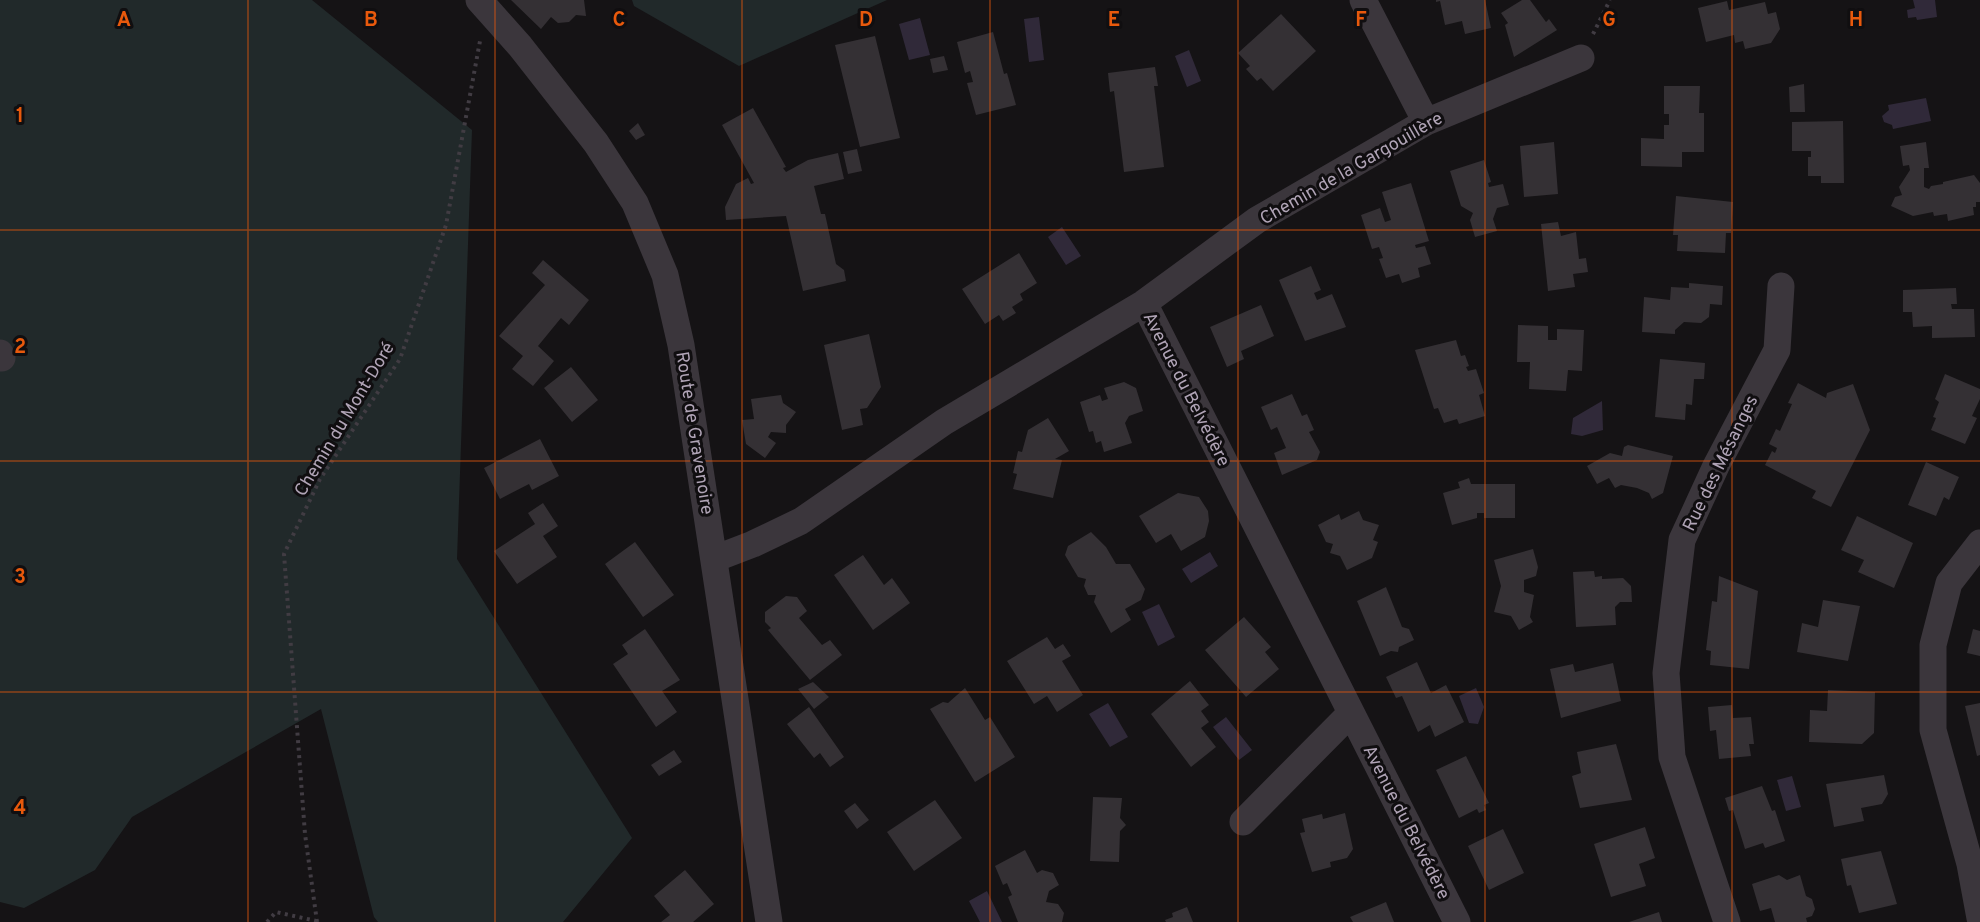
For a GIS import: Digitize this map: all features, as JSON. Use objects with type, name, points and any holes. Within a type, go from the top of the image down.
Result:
[{"type":"street","points":[[1363,0],[1426,122]]},
{"type":"street","name":"Route de Gravenoire","points":[[482,3],[596,143],[635,203],[651,239],[674,307],[769,922]]},
{"type":"street","name":"Chemin de la Gargouillère","points":[[1144,303],[1257,220],[1426,122],[1581,58]]},
{"type":"street","name":"Rue des Mésanges","points":[[1727,922],[1672,758],[1666,673],[1682,540],[1716,466],[1777,350],[1781,286]]},
{"type":"street","name":"Avenue du Belvédère","points":[[714,559],[753,544],[801,520],[944,422],[1144,303],[1457,922]]},
{"type":"street","points":[[1980,543],[1949,583],[1933,645],[1933,730],[1977,881],[1980,918]]},
{"type":"street","points":[[1243,822],[1351,713]]},
{"type":"path","points":[[1581,58],[1610,0]]},
{"type":"path","name":"Chemin du Mont-Doré","points":[[319,922],[305,834],[284,554],[320,479],[400,359],[446,225],[476,71],[482,3]]},
{"type":"path","points":[[267,922],[276,912],[319,922]]},
{"type":"shaded area","points":[[0,0],[312,0],[472,130],[457,559],[632,838],[563,922],[378,922],[374,917],[321,709],[132,817],[95,870],[24,908],[0,902]]},
{"type":"shaded area","points":[[632,0],[887,0],[739,66],[634,6]]},
{"type":"shaded area","points":[[1913,0],[1935,0],[1937,17],[1917,20],[1916,17],[1908,18],[1907,10],[1915,8]]},
{"type":"shaded area","points":[[1039,17],[1044,60],[1029,62],[1024,19]]},
{"type":"shaded area","points":[[920,18],[930,55],[909,60],[899,24]]},
{"type":"shaded area","points":[[1189,50],[1201,81],[1187,87],[1175,56]]},
{"type":"shaded area","points":[[1926,98],[1931,121],[1893,129],[1892,125],[1884,122],[1882,116],[1889,110],[1888,105]]},
{"type":"shaded area","points":[[1062,227],[1081,256],[1066,265],[1048,237]]},
{"type":"shaded area","points":[[1602,401],[1603,430],[1582,436],[1571,434],[1573,418]]},
{"type":"shaded area","points":[[1210,552],[1218,566],[1191,583],[1182,569]]},
{"type":"shaded area","points":[[1159,604],[1175,637],[1158,646],[1142,612]]},
{"type":"shaded area","points":[[1476,688],[1484,707],[1478,724],[1469,723],[1459,696]]},
{"type":"shaded area","points":[[1108,703],[1128,737],[1110,747],[1089,714]]},
{"type":"shaded area","points":[[1226,717],[1252,750],[1239,760],[1213,727]]},
{"type":"shaded area","points":[[1792,776],[1801,807],[1786,811],[1777,780]]},
{"type":"shaded area","points":[[987,891],[1002,922],[980,922],[969,901]]},
{"type":"building","points":[[511,0],[584,0],[586,16],[576,15],[569,22],[558,23],[551,17],[541,29]]},
{"type":"building","points":[[1436,0],[1485,0],[1491,28],[1465,34],[1462,21],[1445,25],[1440,1],[1436,2]]},
{"type":"building","points":[[1522,0],[1530,0],[1546,22],[1549,19],[1557,30],[1514,57],[1505,25],[1508,23],[1501,13]]},
{"type":"building","points":[[1727,1],[1729,10],[1765,2],[1768,14],[1776,12],[1780,29],[1771,43],[1745,49],[1743,41],[1735,43],[1734,35],[1706,42],[1698,8]]},
{"type":"building","points":[[1281,14],[1316,51],[1273,91],[1261,78],[1257,81],[1246,69],[1250,66],[1238,53]]},
{"type":"building","points":[[993,32],[1004,74],[1007,73],[1016,105],[976,115],[967,83],[973,82],[970,71],[965,73],[957,42]]},
{"type":"building","points":[[875,36],[900,138],[860,147],[835,45]]},
{"type":"building","points":[[944,56],[948,70],[933,73],[930,59]]},
{"type":"building","points":[[1155,67],[1158,86],[1154,86],[1164,167],[1124,172],[1114,91],[1110,92],[1108,73]]},
{"type":"building","points":[[1804,84],[1805,112],[1790,112],[1789,87]]},
{"type":"building","points":[[1664,86],[1700,86],[1699,113],[1704,113],[1704,152],[1682,152],[1682,167],[1641,166],[1641,138],[1664,139],[1664,125],[1669,125],[1669,114],[1664,114]]},
{"type":"building","points":[[753,108],[786,167],[783,168],[786,172],[808,160],[838,153],[844,179],[814,186],[821,214],[825,214],[836,264],[844,270],[846,281],[803,291],[786,216],[726,220],[725,207],[736,184],[748,178],[751,184],[754,183],[722,125]]},
{"type":"building","points":[[1843,121],[1844,183],[1821,183],[1821,176],[1808,176],[1808,157],[1811,157],[1811,151],[1792,151],[1792,122]]},
{"type":"building","points":[[638,123],[645,135],[636,140],[629,131]]},
{"type":"building","points":[[1554,142],[1558,194],[1524,197],[1520,146]]},
{"type":"building","points":[[1926,142],[1929,168],[1924,168],[1924,187],[1929,189],[1943,182],[1974,175],[1980,183],[1980,202],[1976,202],[1976,207],[1973,207],[1974,215],[1948,221],[1947,214],[1934,216],[1933,212],[1913,216],[1891,206],[1895,197],[1902,195],[1899,187],[1910,170],[1909,165],[1903,166],[1900,146]]},
{"type":"building","points":[[857,149],[862,171],[848,174],[843,152]]},
{"type":"building","points":[[1484,160],[1491,182],[1488,183],[1489,187],[1503,184],[1509,205],[1497,208],[1493,219],[1497,231],[1475,237],[1470,220],[1473,213],[1461,206],[1450,171]]},
{"type":"building","points":[[1411,183],[1429,241],[1415,245],[1416,248],[1425,246],[1431,264],[1418,268],[1420,277],[1402,283],[1399,274],[1386,278],[1379,259],[1383,258],[1379,247],[1372,249],[1361,215],[1380,208],[1385,222],[1391,220],[1382,192]]},
{"type":"building","points":[[1676,196],[1733,202],[1731,233],[1726,233],[1725,253],[1677,251],[1678,235],[1673,235]]},
{"type":"building","points":[[1558,222],[1561,236],[1576,232],[1579,259],[1586,258],[1588,272],[1573,274],[1575,287],[1548,291],[1541,224]]},
{"type":"building","points":[[1019,253],[1037,283],[1020,294],[1023,300],[1012,307],[1016,313],[1003,321],[999,315],[985,324],[962,289]]},
{"type":"building","points":[[543,260],[589,300],[569,325],[561,318],[538,346],[554,361],[533,386],[512,369],[523,356],[499,336],[545,285],[532,273]]},
{"type":"building","points":[[1311,266],[1321,290],[1314,293],[1317,300],[1332,294],[1346,327],[1305,341],[1279,280]]},
{"type":"building","points":[[1689,283],[1723,286],[1722,305],[1710,304],[1709,317],[1701,323],[1684,322],[1675,330],[1675,334],[1642,332],[1644,297],[1670,300],[1671,287],[1689,288]]},
{"type":"building","points":[[1956,288],[1957,304],[1951,304],[1952,309],[1974,309],[1975,337],[1932,338],[1932,326],[1913,327],[1912,312],[1903,312],[1903,290]]},
{"type":"building","points":[[1261,305],[1274,336],[1241,351],[1244,359],[1227,367],[1210,327]]},
{"type":"building","points":[[1518,325],[1548,326],[1548,340],[1557,340],[1557,329],[1584,330],[1582,371],[1568,370],[1566,391],[1529,389],[1530,362],[1517,362]]},
{"type":"building","points":[[869,334],[881,387],[867,408],[860,409],[863,425],[842,430],[824,345]]},
{"type":"building","points":[[1456,340],[1461,356],[1465,355],[1469,366],[1466,367],[1468,371],[1476,369],[1484,393],[1479,395],[1485,416],[1459,424],[1457,419],[1444,423],[1438,408],[1434,409],[1415,350]]},
{"type":"building","points":[[1660,359],[1705,363],[1704,379],[1694,379],[1692,405],[1686,404],[1685,420],[1655,417]]},
{"type":"building","points":[[571,367],[598,400],[572,422],[544,388]]},
{"type":"building","points":[[1945,374],[1980,389],[1980,399],[1972,416],[1977,418],[1965,444],[1931,430],[1939,402],[1935,399]]},
{"type":"building","points":[[1124,382],[1136,388],[1143,411],[1129,416],[1125,423],[1132,443],[1104,452],[1101,441],[1096,443],[1093,431],[1089,432],[1080,402],[1100,395],[1102,401],[1108,399],[1104,388]]},
{"type":"building","points":[[1798,383],[1826,398],[1827,393],[1853,384],[1870,430],[1831,507],[1812,498],[1816,491],[1765,465],[1772,451],[1775,453],[1777,448],[1769,444],[1776,429],[1780,431],[1792,404],[1788,403]]},
{"type":"building","points":[[1292,394],[1302,416],[1307,414],[1314,430],[1309,432],[1320,452],[1317,460],[1282,475],[1274,453],[1286,448],[1277,427],[1271,430],[1261,407]]},
{"type":"building","points":[[781,395],[783,403],[796,412],[786,425],[786,433],[771,432],[768,437],[776,443],[765,458],[746,444],[742,420],[754,419],[751,399]]},
{"type":"building","points":[[1048,418],[1069,451],[1055,459],[1062,460],[1053,498],[1013,489],[1017,474],[1013,473],[1018,451],[1022,452],[1028,430]]},
{"type":"building","points":[[540,439],[559,476],[532,490],[529,484],[500,499],[484,468]]},
{"type":"building","points":[[1628,445],[1673,456],[1663,493],[1652,499],[1649,493],[1637,488],[1621,485],[1615,488],[1609,478],[1597,484],[1587,466],[1610,453],[1622,456],[1624,447]]},
{"type":"building","points":[[1926,462],[1959,477],[1949,500],[1944,497],[1936,516],[1908,505]]},
{"type":"building","points":[[1469,478],[1471,484],[1515,484],[1515,518],[1484,518],[1484,513],[1477,513],[1477,518],[1452,525],[1443,493],[1460,488],[1458,482]]},
{"type":"building","points":[[1178,493],[1199,497],[1208,511],[1209,521],[1205,537],[1181,551],[1171,534],[1156,543],[1139,516]]},
{"type":"building","points":[[543,503],[558,526],[543,536],[557,557],[517,584],[494,551],[535,524],[528,513]]},
{"type":"building","points":[[1359,511],[1363,520],[1379,525],[1373,540],[1378,542],[1372,558],[1347,570],[1340,556],[1330,553],[1333,544],[1326,542],[1318,525],[1339,514],[1341,520]]},
{"type":"building","points":[[1857,516],[1913,543],[1894,588],[1858,572],[1864,560],[1841,550]]},
{"type":"building","points":[[1091,532],[1106,547],[1116,564],[1130,564],[1145,589],[1141,600],[1125,609],[1131,620],[1111,633],[1094,602],[1096,595],[1088,595],[1084,586],[1086,579],[1078,577],[1065,555],[1068,546]]},
{"type":"building","points":[[635,542],[674,595],[643,617],[605,564]]},
{"type":"building","points":[[1533,549],[1538,567],[1536,576],[1524,580],[1524,592],[1534,595],[1530,617],[1533,622],[1519,630],[1511,616],[1494,612],[1501,586],[1494,560]]},
{"type":"building","points":[[863,555],[884,585],[892,578],[910,603],[873,630],[834,575]]},
{"type":"building","points":[[1594,571],[1595,577],[1602,576],[1602,579],[1623,578],[1631,586],[1632,602],[1620,602],[1615,607],[1616,625],[1576,627],[1573,572]]},
{"type":"building","points":[[1719,576],[1758,591],[1749,669],[1710,665],[1711,651],[1706,650],[1712,601],[1717,602]]},
{"type":"building","points":[[1386,587],[1402,627],[1409,629],[1414,640],[1399,647],[1398,652],[1391,651],[1380,656],[1357,601]]},
{"type":"building","points":[[786,596],[797,597],[807,611],[799,618],[822,645],[830,640],[842,655],[810,680],[768,630],[771,628],[765,622],[765,612]]},
{"type":"building","points":[[1823,600],[1860,606],[1848,661],[1797,652],[1802,623],[1818,627]]},
{"type":"building","points":[[1244,617],[1271,647],[1265,652],[1279,669],[1246,697],[1205,650]]},
{"type":"building","points":[[645,629],[680,680],[662,691],[677,712],[656,727],[613,664],[628,654],[622,645]]},
{"type":"building","points":[[1973,629],[1980,631],[1980,656],[1967,653]]},
{"type":"building","points":[[1047,637],[1055,649],[1063,644],[1071,656],[1062,661],[1083,695],[1057,712],[1047,696],[1034,704],[1007,661]]},
{"type":"building","points":[[1417,662],[1431,693],[1446,685],[1464,722],[1435,737],[1430,725],[1418,732],[1402,696],[1396,698],[1386,677]]},
{"type":"building","points":[[1613,663],[1621,701],[1561,718],[1550,669],[1573,664],[1575,672]]},
{"type":"building","points":[[1190,681],[1209,705],[1201,711],[1209,722],[1201,728],[1216,747],[1191,767],[1151,714]]},
{"type":"building","points":[[813,682],[829,697],[814,709],[798,689]]},
{"type":"building","points":[[965,688],[985,720],[990,717],[1015,757],[975,782],[930,709],[943,702],[948,703]]},
{"type":"building","points":[[1828,690],[1875,692],[1874,733],[1862,744],[1809,742],[1810,710],[1827,711]]},
{"type":"building","points":[[1980,703],[1980,755],[1977,756],[1965,706]]},
{"type":"building","points":[[1732,705],[1733,718],[1751,717],[1754,744],[1749,744],[1751,756],[1719,759],[1716,730],[1710,731],[1708,707]]},
{"type":"building","points":[[809,707],[844,757],[830,767],[820,753],[814,758],[787,724]]},
{"type":"building","points":[[1616,744],[1632,800],[1580,808],[1572,776],[1581,773],[1577,752]]},
{"type":"building","points":[[674,750],[682,762],[659,776],[651,765]]},
{"type":"building","points":[[1466,756],[1489,803],[1484,805],[1486,810],[1479,813],[1477,809],[1459,818],[1436,770]]},
{"type":"building","points":[[1884,775],[1888,794],[1882,804],[1861,808],[1864,821],[1834,827],[1826,784]]},
{"type":"building","points":[[1762,786],[1772,811],[1775,810],[1785,841],[1765,848],[1763,843],[1745,849],[1733,810],[1729,811],[1725,798]]},
{"type":"building","points":[[1093,797],[1122,798],[1120,818],[1126,825],[1120,831],[1119,862],[1090,861]]},
{"type":"building","points":[[935,800],[962,838],[914,871],[887,832]]},
{"type":"building","points":[[855,803],[869,820],[857,829],[844,811]]},
{"type":"building","points":[[1345,813],[1353,849],[1347,858],[1330,862],[1331,867],[1312,872],[1300,833],[1305,832],[1302,819],[1322,814],[1323,819]]},
{"type":"building","points":[[1645,827],[1655,858],[1639,864],[1646,886],[1611,897],[1594,844]]},
{"type":"building","points":[[1503,829],[1524,873],[1489,890],[1468,846]]},
{"type":"building","points":[[1025,850],[1037,873],[1042,870],[1053,873],[1059,885],[1049,891],[1046,902],[1058,904],[1064,913],[1062,922],[1018,922],[1008,897],[1012,895],[1007,883],[1003,885],[995,866]]},
{"type":"building","points":[[1881,851],[1897,904],[1859,913],[1851,885],[1847,886],[1841,859]]},
{"type":"building","points":[[685,870],[714,904],[693,922],[661,922],[670,915],[654,896]]},
{"type":"building","points":[[1779,875],[1787,880],[1800,875],[1806,896],[1812,899],[1815,909],[1812,916],[1806,918],[1807,922],[1775,922],[1771,908],[1760,911],[1752,884]]},
{"type":"building","points":[[1386,902],[1394,922],[1353,922],[1350,917]]},
{"type":"building","points":[[1187,907],[1193,922],[1166,922],[1165,920],[1173,917],[1172,913]]},
{"type":"building","points":[[1659,912],[1662,922],[1629,922]]}]
